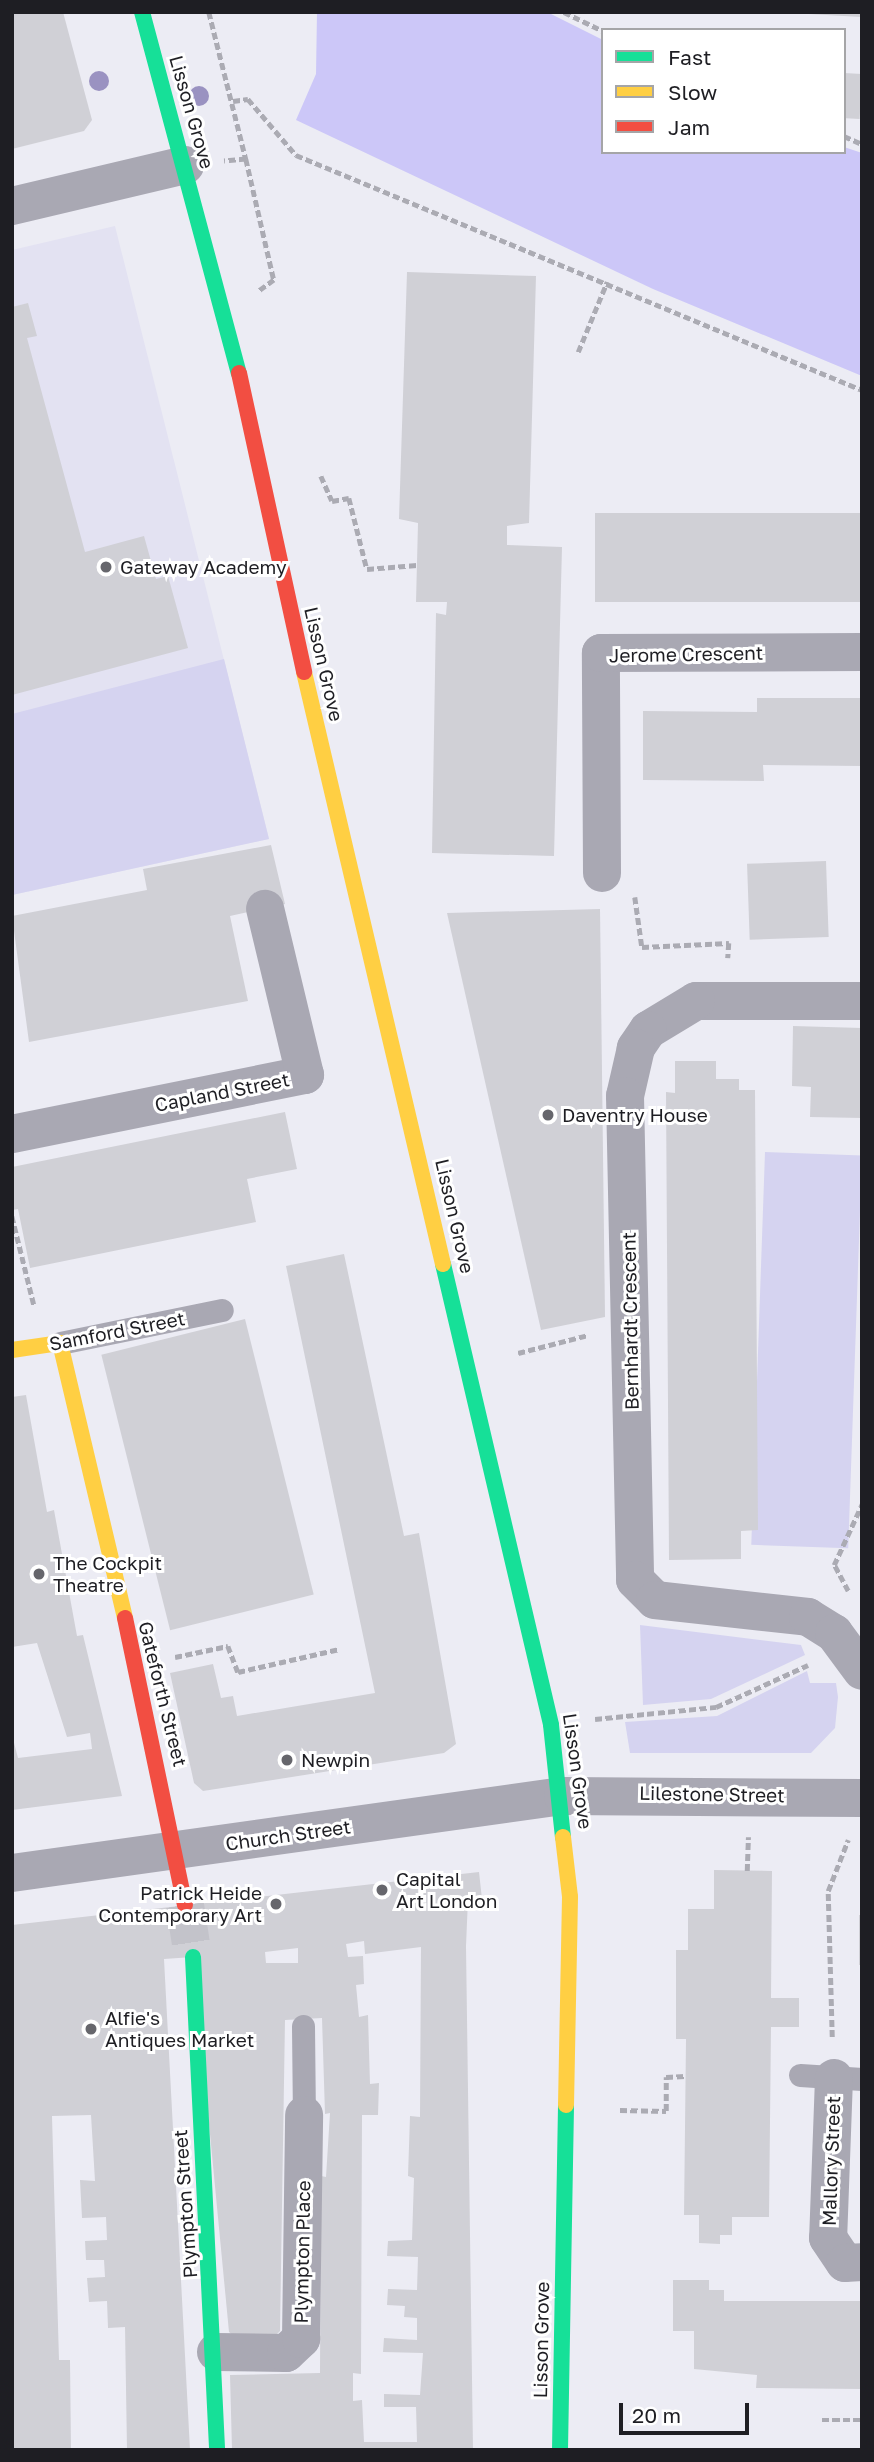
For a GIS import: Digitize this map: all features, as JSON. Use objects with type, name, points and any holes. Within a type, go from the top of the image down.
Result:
[{"type":"main road","name":"Lisson Grove","points":[[142,12],[222,307],[546,1697],[563,1796],[570,1897],[560,2450]]},
{"type":"main road","name":"Samford Street","points":[[12,1350],[60,1343]]},
{"type":"main road","name":"Gateforth Street","points":[[60,1343],[176,1851]]},
{"type":"main road","points":[[176,1851],[185,1905]]},
{"type":"main road","name":"Plympton Street","points":[[193,1957],[216,2352],[217,2450]]},
{"type":"street","points":[[12,206],[185,165]]},
{"type":"street","name":"Jerome Crescent","points":[[602,873],[601,653],[862,652]]},
{"type":"street","name":"Capland Street","points":[[12,1134],[305,1075],[265,909]]},
{"type":"street","name":"Bernhardt Crescent","points":[[862,1000],[728,998],[671,1012],[649,1030],[630,1068],[630,1324],[635,1580],[655,1600],[808,1616],[834,1633],[862,1671]]},
{"type":"street","name":"Lilestone Street","points":[[563,1796],[857,1814]]},
{"type":"street","name":"Church Street","points":[[12,1873],[563,1796]]},
{"type":"street","name":"Mallory Street","points":[[832,2077],[828,2238],[845,2263],[862,2262]]},
{"type":"street","name":"Plympton Place","points":[[216,2352],[286,2353],[301,2339],[304,2115]]},
{"type":"lane","name":"Samford Street","points":[[60,1343],[222,1310]]},
{"type":"lane","points":[[303,2026],[304,2115]]},
{"type":"path","points":[[209,12],[233,101],[274,280],[222,307]]},
{"type":"path","points":[[564,12],[601,30]]},
{"type":"path","points":[[233,101],[248,99],[296,155],[862,390]]},
{"type":"path","points":[[846,137],[862,144]]},
{"type":"path","points":[[228,160],[246,159]]},
{"type":"path","points":[[578,352],[607,282]]},
{"type":"path","points":[[321,476],[332,501],[349,498],[367,569],[416,565]]},
{"type":"path","points":[[602,873],[631,872],[642,947],[729,943],[728,998]]},
{"type":"path","points":[[12,1216],[34,1305],[23,1307]]},
{"type":"path","points":[[519,1353],[630,1324]]},
{"type":"path","points":[[850,1595],[834,1565],[861,1509]]},
{"type":"path","points":[[133,1666],[228,1646],[238,1672],[339,1649]]},
{"type":"path","points":[[594,1719],[716,1707],[816,1658]]},
{"type":"path","points":[[832,2077],[828,1891],[857,1814]]},
{"type":"path","points":[[620,2110],[667,2111],[666,2077],[685,2076]]},
{"type":"path","points":[[822,2420],[862,2420]]},
{"type":"shaded area","points":[[317,12],[547,12],[601,39],[601,154],[846,154],[846,148],[862,153],[862,376],[653,289],[296,120],[316,74]]},
{"type":"shaded area","name":"Gateway Academy","points":[[115,226],[269,839],[12,895],[12,250]]},
{"type":"shaded area","points":[[224,659],[269,839],[12,895],[12,714]]},
{"type":"shaded area","points":[[765,1152],[862,1155],[848,1548],[751,1545]]},
{"type":"shaded area","points":[[640,1625],[801,1645],[805,1655],[711,1699],[643,1705]]},
{"type":"shaded area","points":[[807,1671],[810,1683],[836,1683],[838,1697],[835,1728],[811,1753],[630,1753],[625,1722],[717,1716]]},
{"type":"building","points":[[12,12],[63,12],[92,120],[84,131],[12,149]]},
{"type":"building","points":[[774,12],[862,12],[861,17]]},
{"type":"building","points":[[846,73],[862,74],[860,119],[846,118]]},
{"type":"building","points":[[407,272],[536,276],[529,523],[507,526],[507,545],[562,547],[554,856],[432,853],[436,613],[446,615],[447,602],[416,602],[418,523],[399,519]]},
{"type":"building","points":[[28,303],[37,336],[27,338],[85,552],[144,536],[156,579],[168,576],[188,648],[12,695],[12,307]]},
{"type":"building","points":[[595,513],[862,513],[862,602],[595,602]]},
{"type":"building","points":[[757,698],[862,698],[862,766],[763,765],[764,781],[643,780],[643,711],[757,712]]},
{"type":"building","points":[[271,845],[285,904],[230,916],[248,1001],[29,1042],[12,916],[147,890],[143,869]]},
{"type":"building","points":[[826,861],[829,937],[750,940],[747,864]]},
{"type":"building","name":"Daventry House","points":[[600,909],[605,1317],[541,1330],[447,913]]},
{"type":"building","points":[[793,1026],[862,1028],[862,1118],[810,1117],[811,1087],[792,1086]]},
{"type":"building","points":[[675,1061],[716,1061],[716,1079],[739,1079],[739,1090],[755,1090],[758,1530],[741,1531],[741,1559],[669,1560],[666,1092],[675,1093]]},
{"type":"building","points":[[285,1112],[297,1169],[247,1179],[256,1222],[30,1268],[18,1209],[12,1210],[12,1167]]},
{"type":"building","points":[[344,1254],[404,1536],[419,1533],[456,1744],[444,1753],[203,1791],[194,1783],[170,1673],[213,1664],[221,1698],[233,1696],[237,1716],[375,1693],[286,1266]]},
{"type":"building","points":[[245,1319],[314,1595],[170,1630],[101,1355]]},
{"type":"building","points":[[26,1395],[47,1512],[54,1510],[77,1636],[83,1635],[122,1796],[12,1810],[12,1735],[18,1758],[92,1749],[90,1733],[67,1737],[37,1643],[12,1647],[12,1397]]},
{"type":"building","points":[[714,1870],[772,1871],[771,1998],[799,1998],[799,2027],[771,2027],[769,2217],[732,2217],[732,2235],[720,2235],[720,2244],[699,2243],[699,2215],[684,2215],[686,2039],[676,2039],[676,1950],[688,1950],[688,1909],[714,1909]]},
{"type":"building","points":[[479,1872],[482,1899],[468,1899],[466,1946],[473,2450],[232,2450],[230,2375],[320,2373],[321,2176],[326,2177],[330,2113],[325,2114],[322,2018],[285,2020],[280,2331],[272,2339],[238,2339],[229,2332],[193,1957],[164,1959],[190,2450],[127,2450],[125,2327],[108,2328],[107,2301],[89,2302],[87,2278],[105,2277],[104,2260],[86,2260],[85,2241],[107,2240],[106,2217],[82,2218],[80,2180],[95,2181],[91,2115],[52,2116],[59,2360],[70,2360],[71,2450],[12,2450],[12,1925]],"holes":[[[364,1941],[365,1954],[421,1947],[420,2117],[410,2116],[408,2176],[414,2178],[412,2240],[388,2241],[387,2256],[418,2257],[417,2290],[388,2289],[387,2305],[405,2306],[404,2317],[417,2318],[417,2340],[384,2338],[383,2352],[423,2353],[420,2395],[384,2394],[384,2407],[416,2407],[417,2442],[364,2442],[362,2400],[353,2401],[353,2373],[361,2374],[362,2115],[378,2115],[379,2083],[370,2084],[368,2015],[359,2017],[356,1985],[364,1984],[363,1956],[348,1957],[346,1944]],[[298,1948],[298,1963],[266,1963],[265,1952]]]},
{"type":"building","points":[[859,1915],[862,1915],[862,1965],[859,1965]]},
{"type":"building","points":[[673,2280],[709,2280],[709,2290],[724,2290],[724,2301],[862,2301],[862,2389],[756,2388],[757,2375],[694,2369],[694,2331],[673,2331]]},
{"type":"tunnel","points":[[185,1905],[193,1957]]},
{"type":"traffic: fast","points":[[142,12],[239,373]]},
{"type":"traffic: fast","points":[[443,1264],[551,1725],[563,1837]]},
{"type":"traffic: fast","points":[[193,1957],[217,2450]]},
{"type":"traffic: fast","points":[[560,2450],[566,2105]]},
{"type":"traffic: slow","points":[[304,672],[443,1264]]},
{"type":"traffic: slow","points":[[12,1350],[60,1343],[125,1618]]},
{"type":"traffic: slow","points":[[563,1837],[570,1897],[566,2105]]},
{"type":"traffic: jam","points":[[239,373],[304,672]]},
{"type":"traffic: jam","points":[[125,1618],[185,1905]]},
{"type":"place","name":"Gateway Academy","points":[[106,567]]},
{"type":"place","name":"Daventry House","points":[[548,1115]]},
{"type":"place","name":"The Cockpit Theatre","points":[[39,1574]]},
{"type":"place","name":"Newpin","points":[[287,1760]]},
{"type":"place","name":"Capital Art London","points":[[382,1890]]},
{"type":"place","name":"Patrick Heide Contemporary Art","points":[[276,1904]]},
{"type":"place","name":"Alfie's Antiques Market","points":[[91,2029]]}]
